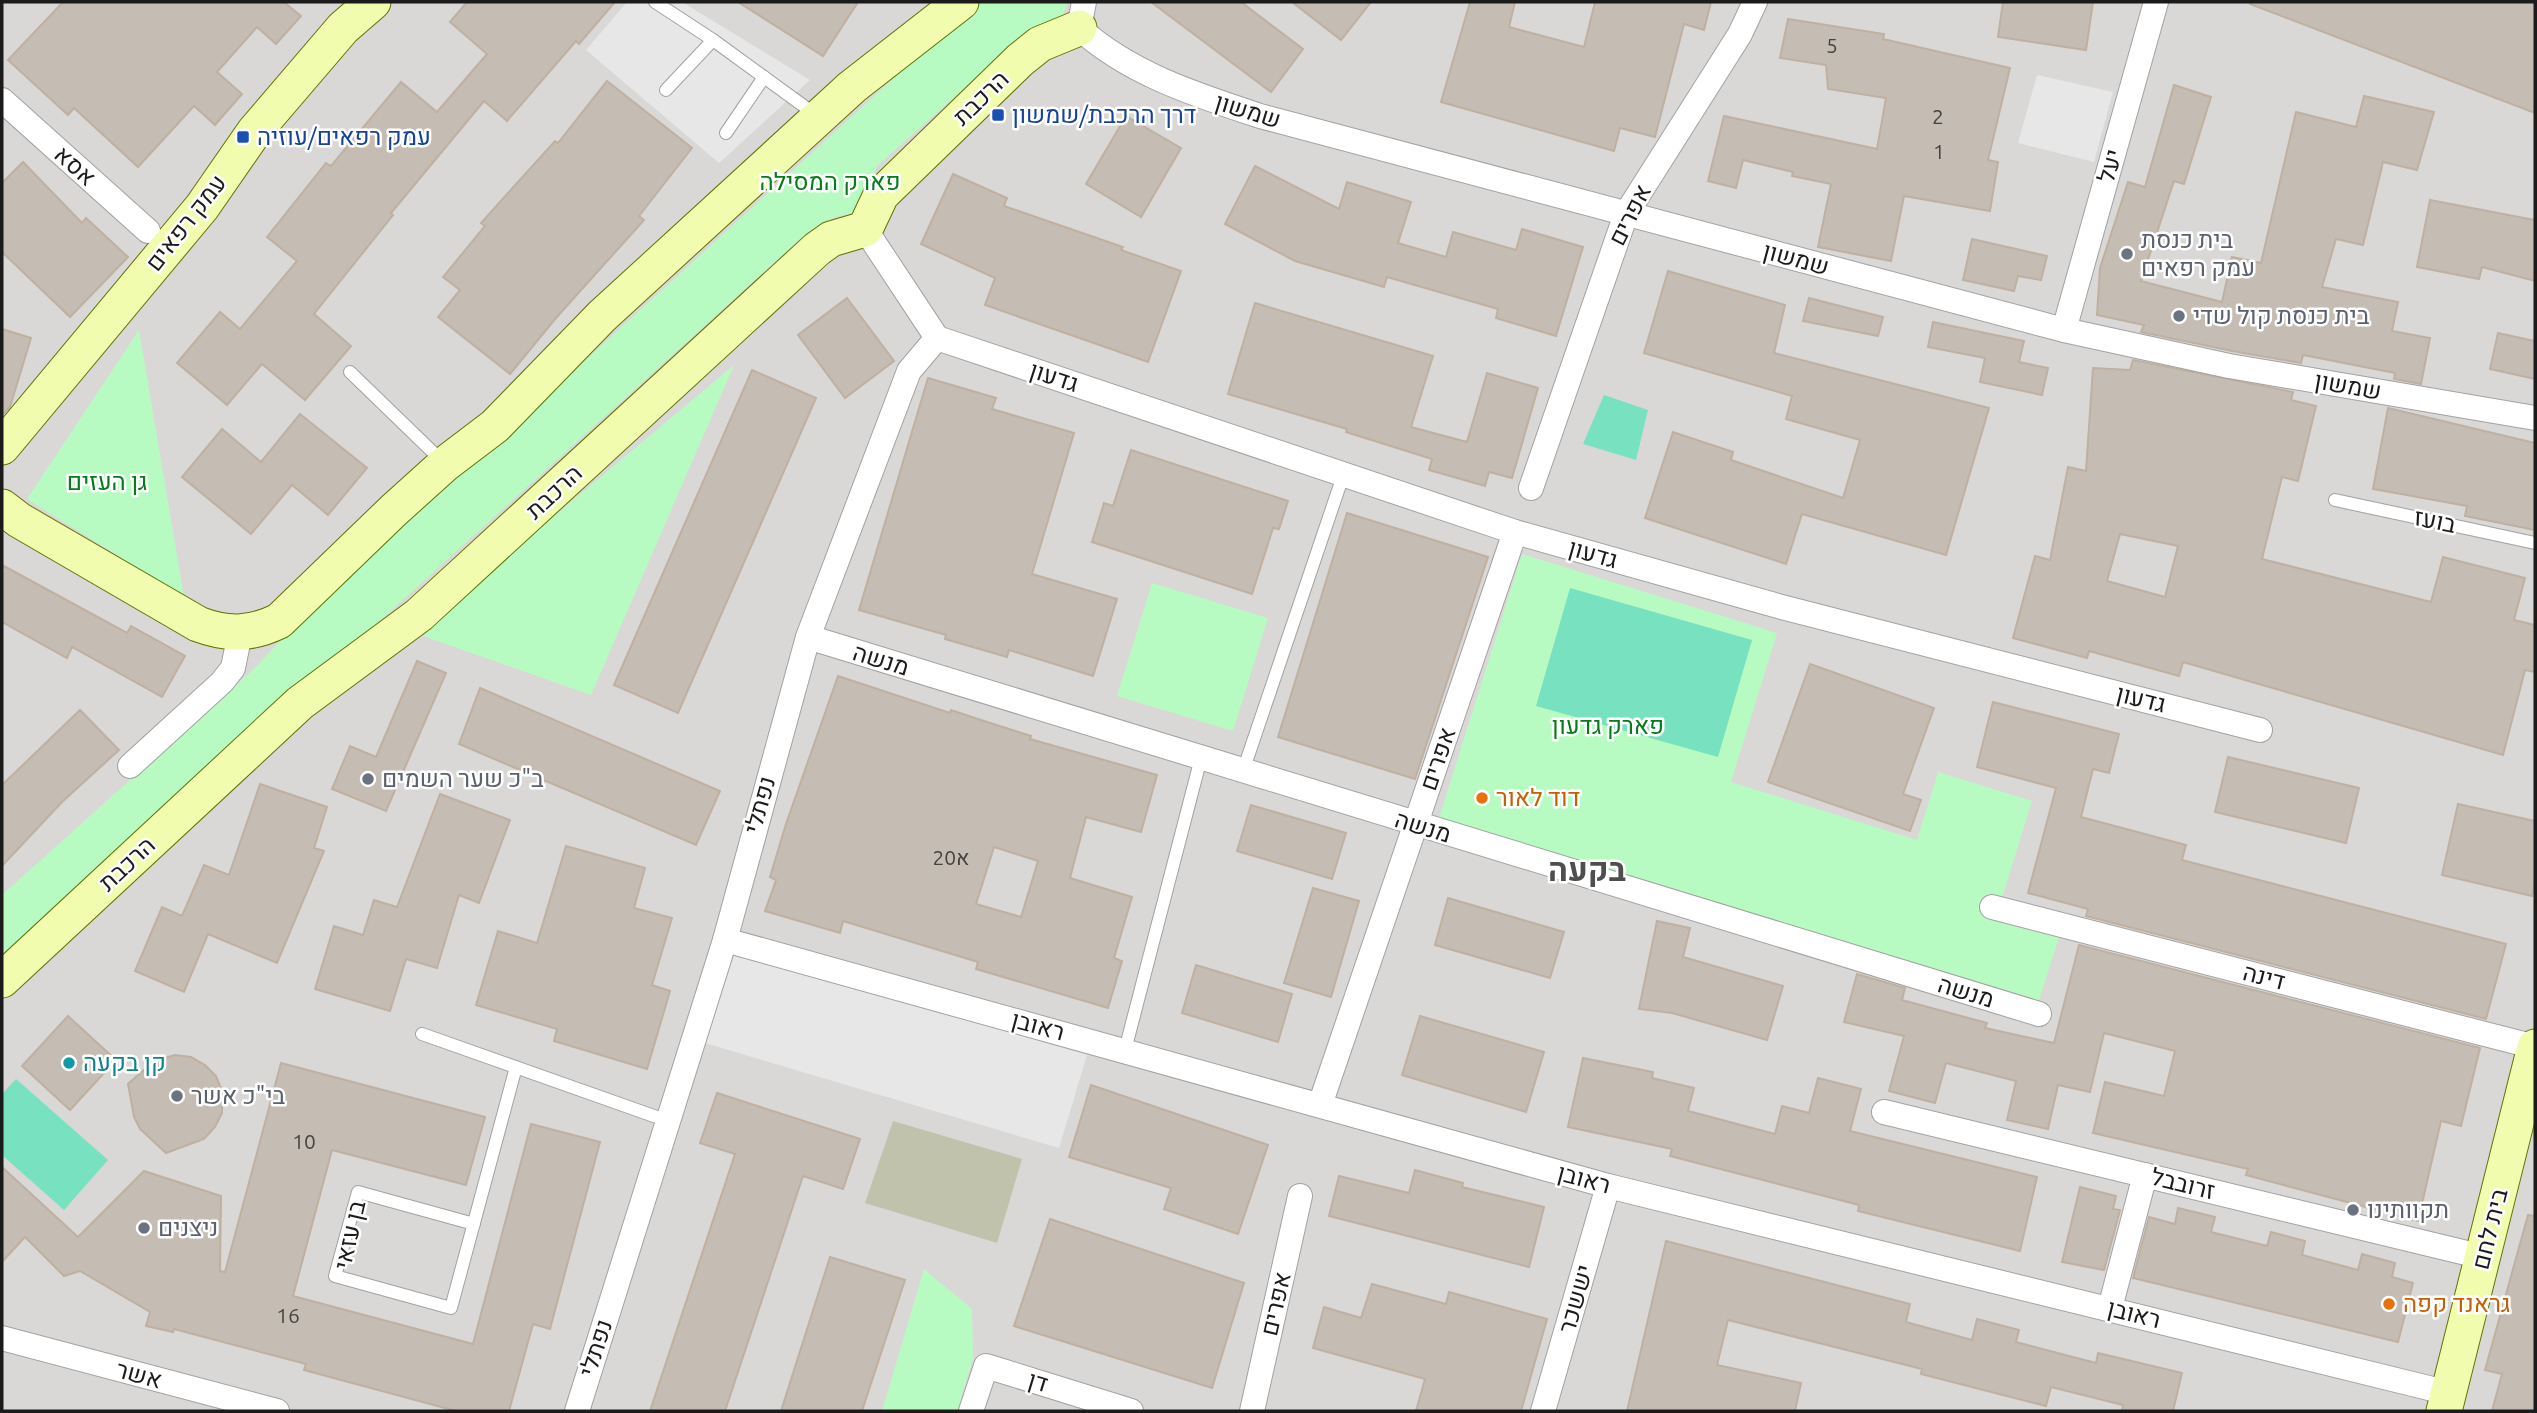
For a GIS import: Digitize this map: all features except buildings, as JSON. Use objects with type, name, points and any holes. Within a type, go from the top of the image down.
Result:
[{"type":"street","points":[[2,507],[19,520],[198,624],[218,631],[240,633],[260,630],[279,621],[445,464],[504,418],[602,316],[871,70],[961,2]]},
{"type":"street","name":"אפרים","points":[[1531,488],[1626,214],[1740,34],[1755,2]]},
{"type":"street","name":"יעל","points":[[2064,331],[2156,2]]},
{"type":"street","name":"עמק רפאים","points":[[2,447],[202,207],[254,132],[362,5]]},
{"type":"street","name":"שמשון","points":[[1082,15],[1104,48],[1182,91],[1260,116],[2064,331],[2229,366],[2535,418]]},
{"type":"street","name":"הרכבת","points":[[2,981],[300,703],[419,615],[817,249],[831,239],[866,229],[881,195],[1020,60],[1082,15]]},
{"type":"street","name":"אסא","points":[[2,100],[148,231]]},
{"type":"street","points":[[866,229],[937,338]]},
{"type":"street","name":"גדעון","points":[[937,338],[1515,532],[1778,606],[2260,730]]},
{"type":"street","name":"נפתלי","points":[[577,1411],[725,940],[808,638],[909,371],[937,338]]},
{"type":"street","name":"אפרים","points":[[1320,1105],[1515,532]]},
{"type":"street","points":[[130,766],[222,682],[233,668],[240,633]]},
{"type":"street","name":"מנשה","points":[[808,638],[2039,1014]]},
{"type":"street","name":"דינה","points":[[1992,907],[2535,1047]]},
{"type":"street","name":"ראובן","points":[[725,940],[1608,1186],[2110,1308],[2447,1402]]},
{"type":"street","name":"בית לחם","points":[[2447,1402],[2535,1047]]},
{"type":"street","name":"זרובבל","points":[[1884,1112],[2483,1257]]},
{"type":"street","points":[[2110,1308],[2145,1175]]},
{"type":"street","name":"יששכר","points":[[1544,1411],[1608,1186]]},
{"type":"street","name":"אפרים","points":[[1252,1411],[1300,1196]]},
{"type":"street","name":"אשר","points":[[2,1338],[276,1411]]},
{"type":"street","name":"דן","points":[[971,1411],[986,1366],[1131,1411]]},
{"type":"lane","points":[[655,2],[713,40],[819,118]]},
{"type":"lane","points":[[666,90],[713,40]]},
{"type":"lane","points":[[726,133],[764,77]]},
{"type":"lane","points":[[350,372],[445,464]]},
{"type":"lane","points":[[1243,771],[1344,473]]},
{"type":"lane","name":"בועז","points":[[2335,500],[2535,543]]},
{"type":"lane","points":[[1125,1050],[1201,758]]},
{"type":"lane","points":[[422,1034],[668,1121]]},
{"type":"lane","name":"בן עזאי","points":[[474,1224],[358,1192],[335,1276],[451,1308],[474,1224],[516,1067]]},
{"type":"shaded area","points":[[2,2],[2535,2],[2535,1411],[2,1411]]},
{"type":"shaded area","points":[[627,2],[682,2],[810,80],[719,163],[586,50]]},
{"type":"shaded area","points":[[2037,75],[2113,92],[2094,162],[2018,143]]},
{"type":"shaded area","points":[[733,950],[1087,1055],[1059,1148],[705,1043]]},
{"type":"shaded area","points":[[893,1121],[1022,1159],[997,1243],[865,1203]]},
{"type":"green space","name":"פארק המסילה","points":[[977,2],[1068,2],[1060,22],[997,59],[877,166],[859,211],[835,217],[809,231],[286,706],[2,971],[2,895],[257,666],[288,632]]},
{"type":"green space","name":"גן העזים","points":[[139,330],[184,597],[27,499]]},
{"type":"green space","points":[[734,365],[591,695],[423,636],[534,533]]},
{"type":"green space","points":[[1604,395],[1648,410],[1636,460],[1583,444]]},
{"type":"green space","name":"פארק גדעון","points":[[1522,554],[1777,633],[1731,782],[1917,840],[1938,772],[2032,801],[1996,917],[2059,937],[2038,1003],[1439,818]]},
{"type":"green space","points":[[1152,583],[1268,618],[1233,731],[1117,696]]},
{"type":"green space","points":[[1570,588],[1752,640],[1718,757],[1536,706]]},
{"type":"green space","points":[[16,1079],[108,1160],[64,1210],[2,1155],[2,1094]]},
{"type":"green space","points":[[924,1269],[972,1309],[973,1359],[957,1411],[882,1411]]},
{"type":"place","name":"דרך הרכבת/שמשון","points":[[998,115]]},
{"type":"place","name":"עמק רפאים/עוזיה","points":[[243,137]]},
{"type":"place","name":"בית כנסת עמק רפאים","points":[[2127,254]]},
{"type":"place","name":"בית כנסת קול שדי","points":[[2179,316]]},
{"type":"place","name":"ב\"כ שער השמים","points":[[368,779]]},
{"type":"place","name":"דוד לאור","points":[[1482,798]]},
{"type":"place","name":"קן בקעה","points":[[69,1063]]},
{"type":"place","name":"בי\"כ אשר","points":[[177,1096]]},
{"type":"place","name":"תקוותינו","points":[[2353,1210]]},
{"type":"place","name":"ניצנים","points":[[144,1228]]},
{"type":"place","name":"גראנד קפה","points":[[2389,1304]]},
{"type":"district","name":"בקעה","points":[[1587,870]]}]
